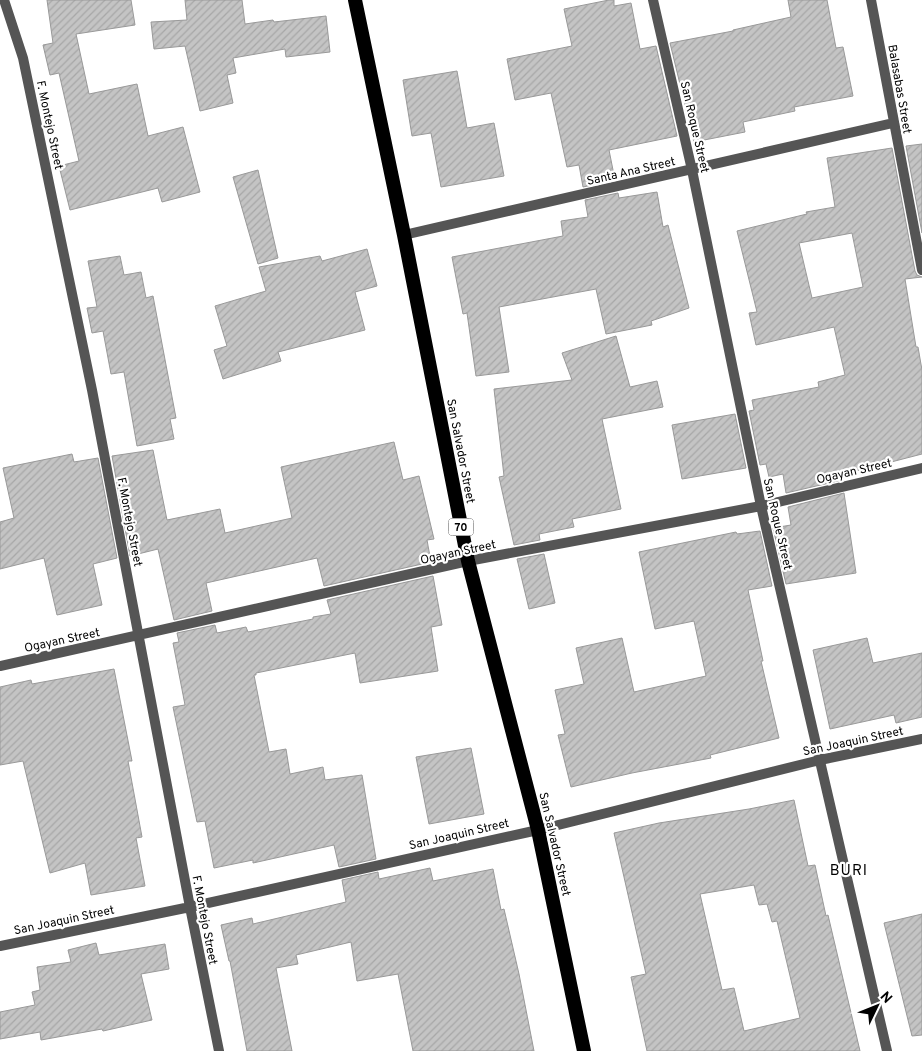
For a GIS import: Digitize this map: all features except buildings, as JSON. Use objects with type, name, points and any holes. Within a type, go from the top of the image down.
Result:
[{"type":"highway","name":"San Salvador Street","points":[[355,0],[468,561],[538,830],[584,1051]]},
{"type":"street","name":"F. Montejo Street","points":[[4,0],[23,58],[92,390],[190,907],[220,1051]]},
{"type":"street","name":"San Roque Street","points":[[653,0],[692,170],[761,506],[887,1051]]},
{"type":"street","name":"Balasabas Street","points":[[871,0],[922,270]]},
{"type":"street","name":"Santa Ana Street","points":[[404,236],[893,123]]},
{"type":"street","name":"Ogayan Street","points":[[0,666],[468,561],[761,506],[922,468]]},
{"type":"street","name":"San Joaquin Street","points":[[0,946],[190,907],[538,830],[820,760],[922,740]]},
{"type":"district","name":"BURI","points":[[849,870]]}]
